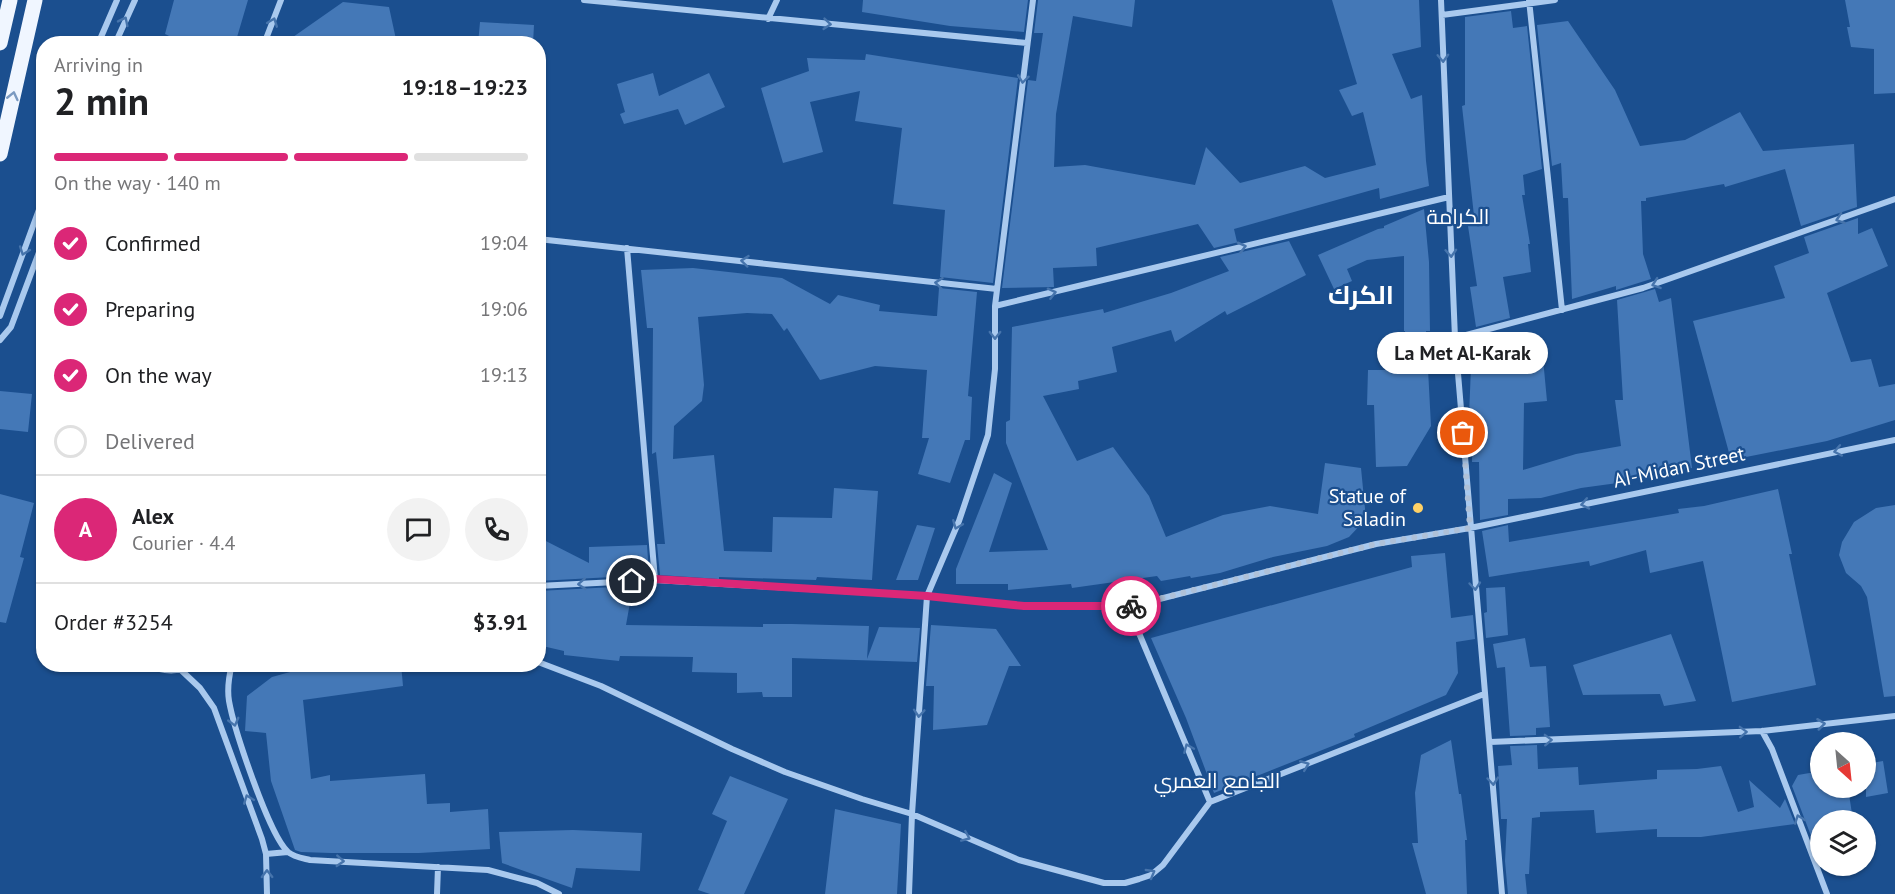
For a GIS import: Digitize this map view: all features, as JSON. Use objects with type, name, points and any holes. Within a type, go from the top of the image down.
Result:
[{"type":"main road","points":[[0,43],[9,0]]},
{"type":"main road","points":[[0,153],[35,0]]},
{"type":"street","points":[[101,36],[117,0]]},
{"type":"street","points":[[119,36],[135,0]]},
{"type":"street","points":[[267,36],[281,0]]},
{"type":"street","points":[[584,0],[1028,43]]},
{"type":"street","points":[[768,19],[777,0]]},
{"type":"street","points":[[909,894],[912,814],[927,596],[959,521],[988,435],[995,369],[995,306],[1033,0]]},
{"type":"street","points":[[1441,0],[1455,338],[1502,894]]},
{"type":"street","points":[[1442,15],[1530,1],[1555,0]]},
{"type":"street","points":[[1530,1],[1562,310]]},
{"type":"street","points":[[995,306],[1449,197]]},
{"type":"street","points":[[1455,338],[1643,288],[1895,200]]},
{"type":"street","points":[[0,316],[36,218]]},
{"type":"street","points":[[546,240],[997,289]]},
{"type":"street","points":[[627,248],[655,579]]},
{"type":"street","points":[[0,340],[11,327],[36,260]]},
{"type":"street","name":"AI-Midan Street","points":[[546,586],[655,579],[927,596],[1024,606],[1128,607],[1376,544],[1470,528],[1895,440]]},
{"type":"street","points":[[1128,607],[1210,802]]},
{"type":"street","points":[[546,665],[601,686],[732,749],[786,772],[862,800],[912,814],[1019,860],[1104,883],[1125,883],[1151,874],[1163,865],[1210,802],[1484,693]]},
{"type":"street","points":[[183,672],[200,688],[214,708],[254,814],[266,854],[267,894]]},
{"type":"street","points":[[231,672],[228,700],[235,728],[273,827],[288,852],[295,857],[310,860],[488,870],[537,883],[559,894]]},
{"type":"street","points":[[1490,742],[1762,731],[1895,716]]},
{"type":"street","points":[[1762,731],[1776,757],[1827,894]]},
{"type":"street","points":[[266,854],[288,852]]},
{"type":"street","points":[[437,894],[438,867]]},
{"type":"building","points":[[174,0],[248,0],[237,36],[169,36],[165,34]]},
{"type":"building","points":[[863,0],[1028,0],[1024,32],[950,26],[862,12]]},
{"type":"building","points":[[1038,0],[1135,0],[1132,27],[1073,16],[1056,114],[1054,167],[1085,165],[1195,185],[1206,147],[1240,183],[1305,166],[1325,178],[1376,165],[1363,112],[1352,116],[1339,90],[1357,84],[1332,0],[1419,0],[1421,47],[1392,54],[1411,99],[1422,95],[1429,186],[1380,199],[1379,188],[1234,229],[1237,242],[1239,242],[1214,248],[1198,224],[1096,248],[1097,266],[1053,268],[1054,287],[1002,288],[1028,80],[1036,81],[1043,33],[1034,33]]},
{"type":"building","points":[[1845,0],[1895,0],[1895,93],[1874,94],[1874,49],[1851,47]]},
{"type":"building","points":[[343,2],[389,7],[395,36],[294,36]]},
{"type":"building","points":[[1511,11],[1513,28],[1527,26],[1542,169],[1523,175],[1525,195],[1522,195],[1530,244],[1528,244],[1531,272],[1503,277],[1510,318],[1476,327],[1470,287],[1477,286],[1468,226],[1475,225],[1462,106],[1465,105],[1465,17]]},
{"type":"building","points":[[1568,21],[1615,90],[1640,146],[1685,140],[1740,112],[1763,151],[1854,144],[1857,207],[1801,226],[1785,169],[1725,187],[1724,184],[1646,198],[1646,201],[1641,201],[1643,254],[1651,279],[1616,290],[1616,286],[1572,299],[1568,198],[1563,198],[1561,163],[1552,166],[1537,25]]},
{"type":"building","points":[[480,22],[534,25],[533,36],[479,36]]},
{"type":"building","points":[[866,54],[1018,78],[993,283],[940,277],[945,210],[893,204],[902,128],[855,121],[860,91],[810,102],[823,152],[783,163],[761,88],[809,71],[807,58],[865,60]]},
{"type":"building","points":[[653,73],[659,96],[709,73],[725,107],[685,125],[678,109],[624,124],[620,114],[625,112],[617,84]]},
{"type":"building","points":[[1424,209],[1429,262],[1430,331],[1426,331],[1431,426],[1407,466],[1376,467],[1374,405],[1367,405],[1368,370],[1408,370],[1404,331],[1404,256],[1367,260],[1347,269],[1352,281],[1334,289],[1318,255]]},
{"type":"building","points":[[1858,218],[1858,234],[1872,228],[1888,266],[1827,293],[1851,362],[1871,359],[1879,387],[1895,384],[1895,420],[1827,441],[1731,460],[1693,321],[1785,298],[1774,266],[1809,253],[1804,237]]},
{"type":"building","points":[[1289,241],[1306,275],[1227,315],[1225,311],[1175,342],[1171,330],[1112,347],[1117,372],[1078,381],[1079,389],[1043,396],[1077,461],[1113,447],[1149,496],[1166,537],[1223,515],[1270,506],[1318,514],[1325,463],[1361,468],[1366,519],[1349,537],[1327,546],[1191,578],[1190,576],[1161,581],[1157,576],[1072,588],[1071,584],[1008,590],[1008,584],[956,584],[956,569],[994,473],[1012,483],[989,552],[1048,550],[1006,443],[1006,422],[1010,420],[1012,327],[1103,309],[1104,313],[1171,293],[1229,271],[1220,257]]},
{"type":"building","points":[[693,268],[782,278],[830,304],[838,295],[880,305],[879,311],[934,316],[937,316],[939,288],[977,292],[968,396],[972,397],[970,440],[965,440],[950,483],[918,474],[929,438],[922,438],[927,370],[875,366],[820,380],[787,328],[784,331],[772,314],[747,313],[698,317],[704,385],[702,401],[674,426],[673,459],[714,455],[724,551],[772,552],[773,517],[832,518],[834,488],[878,491],[872,580],[817,577],[816,580],[719,577],[719,579],[660,575],[657,544],[665,544],[656,452],[652,454],[653,328],[647,328],[641,270]]},
{"type":"building","points":[[1655,289],[1659,302],[1671,298],[1692,468],[1625,482],[1581,488],[1541,498],[1508,499],[1508,515],[1480,520],[1479,462],[1472,462],[1473,416],[1469,416],[1471,367],[1516,351],[1542,348],[1547,401],[1524,403],[1523,470],[1576,454],[1621,446],[1615,400],[1623,400],[1617,300]]},
{"type":"building","points":[[0,391],[32,394],[28,432],[0,429]]},
{"type":"building","points":[[1778,489],[1816,685],[1732,702],[1703,561],[1650,573],[1646,550],[1590,566],[1589,561],[1489,577],[1482,531],[1508,525],[1509,542],[1679,513],[1678,509],[1704,506]]},
{"type":"building","points":[[0,494],[34,503],[20,557],[24,558],[6,623],[0,622]]},
{"type":"building","points":[[1895,505],[1895,696],[1884,697],[1867,597],[1861,586],[1846,573],[1839,555],[1842,542],[1854,522],[1876,508]]},
{"type":"building","points":[[917,525],[935,528],[918,580],[896,580]]},
{"type":"building","points":[[546,541],[589,563],[589,547],[647,545],[649,575],[546,581]]},
{"type":"building","points":[[1445,553],[1451,618],[1473,615],[1475,639],[1456,642],[1458,673],[1446,695],[1354,734],[1355,737],[1214,793],[1186,718],[1151,638],[1412,567],[1411,556]]},
{"type":"building","points":[[633,586],[626,625],[869,626],[867,659],[879,627],[920,628],[917,662],[792,658],[792,697],[763,697],[762,692],[737,693],[737,673],[692,672],[693,657],[620,656],[619,661],[564,655],[564,651],[546,647],[546,591]]},
{"type":"building","points":[[1505,587],[1508,635],[1486,638],[1484,613],[1487,612],[1486,588]]},
{"type":"building","points":[[931,625],[996,629],[1021,666],[1009,666],[987,725],[933,730],[934,686],[926,686]]},
{"type":"building","points":[[1671,634],[1696,701],[1664,706],[1660,694],[1583,695],[1573,665]]},
{"type":"building","points":[[1525,638],[1530,667],[1546,666],[1550,727],[1536,728],[1536,735],[1510,736],[1505,667],[1497,668],[1493,644]]},
{"type":"building","points":[[290,672],[402,672],[403,686],[303,700],[311,779],[330,775],[330,781],[425,774],[427,804],[450,803],[450,812],[488,809],[490,849],[419,853],[331,853],[295,850],[271,781],[266,733],[245,731],[247,696],[272,677]]},
{"type":"building","points":[[1451,740],[1467,840],[1465,840],[1467,894],[1426,894],[1412,843],[1418,843],[1415,793],[1421,755]]},
{"type":"building","points":[[1537,745],[1538,769],[1578,767],[1579,785],[1657,779],[1657,770],[1721,766],[1738,812],[1754,807],[1749,780],[1780,808],[1785,799],[1795,824],[1701,837],[1657,837],[1657,829],[1596,833],[1594,810],[1540,812],[1540,817],[1532,818],[1529,874],[1525,874],[1527,894],[1508,894],[1505,861],[1507,819],[1501,819],[1498,766],[1512,765],[1510,746]]},
{"type":"building","points":[[1883,761],[1888,793],[1876,795],[1876,762]]},
{"type":"building","points":[[1810,773],[1810,798],[1850,798],[1851,810],[1810,810],[1810,833],[1792,786],[1798,775]]},
{"type":"building","points":[[730,776],[788,799],[744,894],[710,894],[698,890],[727,821],[712,814]]},
{"type":"building","points":[[835,809],[901,824],[897,894],[825,894]]},
{"type":"building","points":[[573,830],[642,833],[640,871],[576,868],[572,888],[502,863],[499,832]]},
{"type":"way so far","points":[[1131,606],[1376,544],[1470,528],[1463,433]]},
{"type":"place","name":"La Met Al-Karak","points":[[1463,433]]},
{"type":"place","name":"Statue of Saladin","points":[[1418,508]]},
{"type":"district","name":"الكرامة","points":[[1458,216]]},
{"type":"district","name":"الكرك","points":[[1361,294]]},
{"type":"district","name":"الجامع العمري","points":[[1217,780]]},
{"type":"route","points":[[632,581],[655,579],[927,596],[1024,606],[1131,606]]}]
